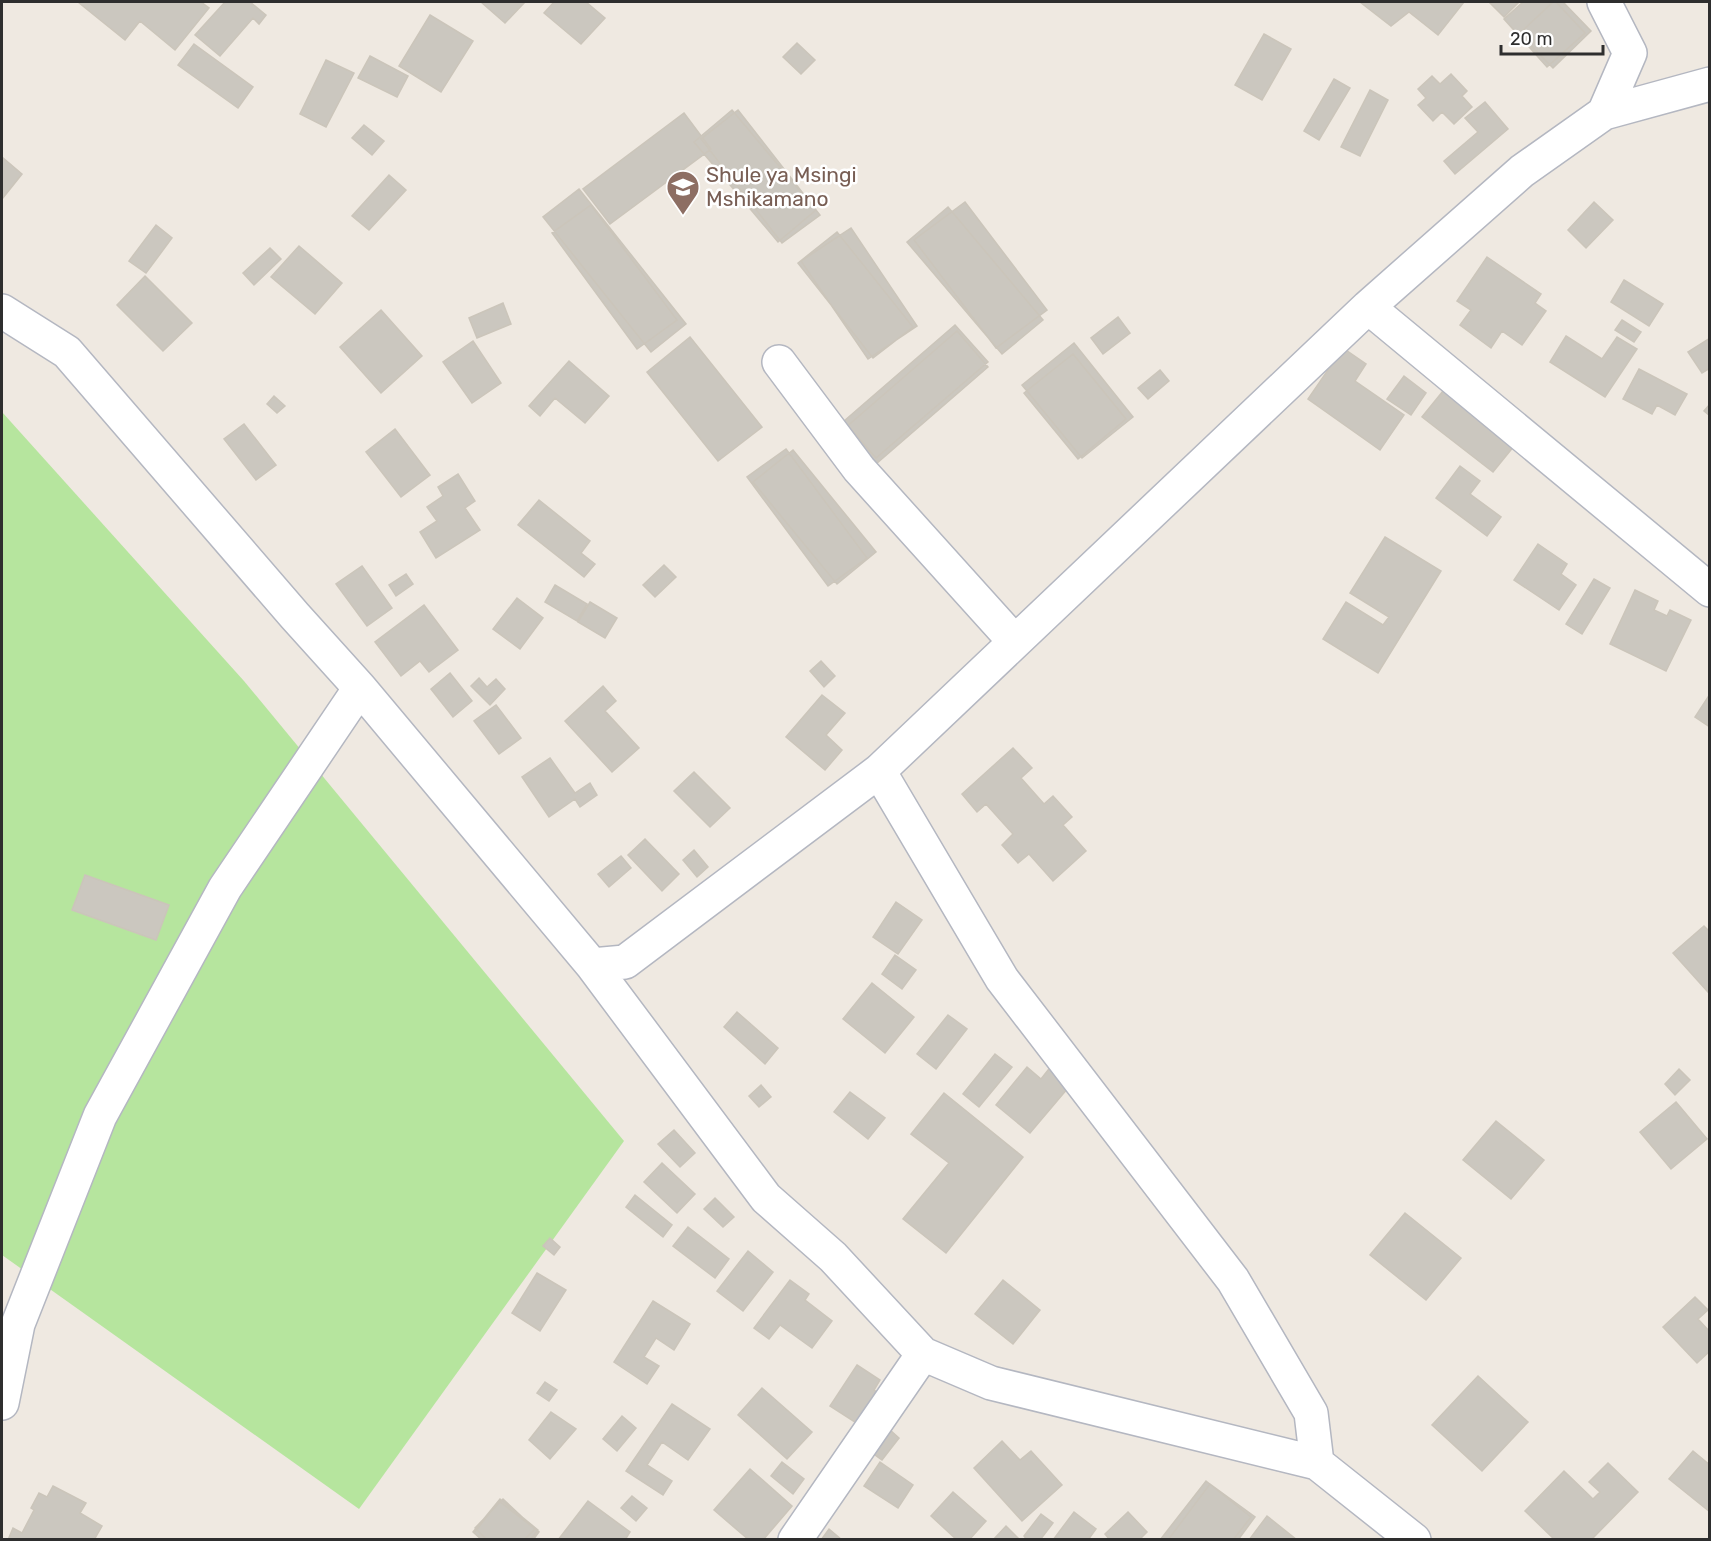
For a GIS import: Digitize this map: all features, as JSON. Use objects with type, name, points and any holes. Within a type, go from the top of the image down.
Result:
[{"type":"street","points":[[1604,2],[1630,53],[1604,113]]},
{"type":"street","points":[[592,965],[625,962],[879,771],[1368,307],[1522,171],[1604,113],[1710,84]]},
{"type":"street","points":[[1368,307],[1710,590]]},
{"type":"street","points":[[2,311],[67,352],[360,688],[592,965],[766,1198],[833,1257],[923,1354],[991,1383],[1317,1463],[1414,1539]]},
{"type":"street","points":[[779,362],[859,470],[1015,642]]},
{"type":"street","points":[[2,1403],[18,1324],[100,1116],[225,888],[360,688]]},
{"type":"street","points":[[879,771],[1002,979],[1233,1280],[1311,1413],[1317,1463]]},
{"type":"street","points":[[795,1539],[923,1354]]},
{"type":"green space","points":[[2,412],[244,681],[624,1141],[359,1509],[2,1255]]},
{"type":"building","points":[[78,2],[201,2],[209,8],[175,50],[140,21],[125,40]]},
{"type":"building","points":[[225,2],[250,2],[266,15],[259,24],[253,18],[220,56],[195,35]]},
{"type":"building","points":[[481,2],[525,2],[505,23]]},
{"type":"building","points":[[554,2],[586,2],[605,18],[581,44],[544,13]]},
{"type":"building","points":[[1360,2],[1464,2],[1438,35],[1409,12],[1391,26]]},
{"type":"building","points":[[1489,2],[1519,2],[1504,17]]},
{"type":"building","points":[[1523,2],[1556,2],[1585,33],[1547,67],[1504,19]]},
{"type":"building","points":[[1553,2],[1563,2],[1591,31],[1553,68],[1519,34]]},
{"type":"building","points":[[430,15],[473,41],[441,92],[399,66]]},
{"type":"building","points":[[1264,34],[1291,49],[1262,100],[1235,85]]},
{"type":"building","points":[[797,43],[815,60],[801,74],[783,57]]},
{"type":"building","points":[[194,44],[253,87],[238,108],[178,65]]},
{"type":"building","points":[[370,56],[408,76],[397,97],[358,78]]},
{"type":"building","points":[[326,60],[354,73],[326,127],[300,114]]},
{"type":"building","points":[[1451,74],[1467,91],[1462,96],[1472,107],[1454,124],[1442,112],[1433,121],[1418,105],[1426,98],[1418,89],[1432,76],[1440,84]]},
{"type":"building","points":[[1334,79],[1350,88],[1319,140],[1304,131]]},
{"type":"building","points":[[1370,90],[1388,100],[1360,156],[1341,147]]},
{"type":"building","points":[[1485,102],[1508,129],[1455,174],[1444,161],[1478,132],[1465,118]]},
{"type":"building","points":[[732,110],[816,210],[778,242],[694,142]]},
{"type":"building","points":[[738,110],[820,215],[782,243],[701,139]]},
{"type":"building","points":[[684,113],[711,149],[610,224],[583,189]]},
{"type":"building","points":[[364,125],[384,141],[372,155],[352,138]]},
{"type":"building","points":[[2,157],[22,174],[2,199]]},
{"type":"building","points":[[389,175],[406,190],[369,230],[352,216]]},
{"type":"building","points":[[579,189],[686,324],[651,352],[543,217]]},
{"type":"building","points":[[965,202],[1047,310],[996,348],[914,240]]},
{"type":"building","points":[[1594,202],[1613,220],[1586,248],[1568,230]]},
{"type":"building","points":[[591,205],[677,320],[637,349],[552,233]]},
{"type":"building","points":[[948,207],[1043,320],[1002,354],[907,242]]},
{"type":"building","points":[[156,225],[172,238],[146,273],[129,261]]},
{"type":"building","points":[[851,228],[917,326],[868,359],[801,261]]},
{"type":"building","points":[[837,232],[913,327],[873,358],[798,263]]},
{"type":"building","points":[[299,246],[342,283],[315,314],[271,277]]},
{"type":"building","points":[[270,248],[281,259],[254,285],[243,273]]},
{"type":"building","points":[[1487,257],[1541,294],[1535,303],[1546,311],[1522,345],[1502,331],[1491,348],[1460,325],[1471,310],[1457,301]]},
{"type":"building","points":[[145,276],[192,323],[163,351],[117,305]]},
{"type":"building","points":[[1624,280],[1663,304],[1649,326],[1611,302]]},
{"type":"building","points":[[503,303],[511,324],[477,338],[469,318]]},
{"type":"building","points":[[381,310],[422,356],[381,393],[340,347]]},
{"type":"building","points":[[1118,317],[1130,333],[1103,354],[1091,338]]},
{"type":"building","points":[[1622,320],[1641,332],[1634,342],[1615,330]]},
{"type":"building","points":[[955,325],[988,362],[876,458],[844,421]]},
{"type":"building","points":[[957,331],[988,367],[876,464],[844,429]]},
{"type":"building","points":[[1566,336],[1602,359],[1617,337],[1637,349],[1605,397],[1550,362]]},
{"type":"building","points":[[690,337],[762,427],[718,461],[647,372]]},
{"type":"building","points":[[1710,338],[1710,368],[1702,373],[1688,352]]},
{"type":"building","points":[[473,341],[501,383],[472,403],[443,362]]},
{"type":"building","points":[[1074,343],[1133,417],[1082,458],[1022,385]]},
{"type":"building","points":[[1343,348],[1366,364],[1355,381],[1404,415],[1380,450],[1308,399]]},
{"type":"building","points":[[1073,354],[1126,419],[1078,459],[1024,393]]},
{"type":"building","points":[[569,361],[609,396],[585,423],[555,398],[540,416],[529,406]]},
{"type":"building","points":[[1639,369],[1687,394],[1675,415],[1657,405],[1652,414],[1623,399]]},
{"type":"building","points":[[1160,370],[1169,381],[1148,399],[1138,388]]},
{"type":"building","points":[[1404,376],[1426,393],[1411,415],[1387,399]]},
{"type":"building","points":[[1443,391],[1514,446],[1493,472],[1422,417]]},
{"type":"building","points":[[274,396],[285,406],[277,413],[267,404]]},
{"type":"building","points":[[1710,404],[1710,416],[1704,411]]},
{"type":"building","points":[[244,424],[276,465],[256,480],[224,439]]},
{"type":"building","points":[[395,429],[430,475],[401,497],[366,452]]},
{"type":"building","points":[[786,449],[867,558],[828,586],[747,477]]},
{"type":"building","points":[[793,450],[876,552],[837,584],[753,482]]},
{"type":"building","points":[[1460,466],[1480,481],[1470,494],[1501,517],[1487,536],[1436,498]]},
{"type":"building","points":[[458,474],[475,501],[465,508],[480,530],[436,558],[420,532],[437,521],[427,507],[443,496],[438,487]]},
{"type":"building","points":[[539,500],[590,541],[581,553],[595,564],[584,577],[518,525]]},
{"type":"building","points":[[1385,537],[1441,571],[1378,673],[1323,639],[1346,602],[1383,625],[1389,617],[1350,593]]},
{"type":"building","points":[[1538,544],[1567,564],[1561,574],[1576,585],[1559,610],[1514,580]]},
{"type":"building","points":[[664,565],[676,577],[655,597],[643,585]]},
{"type":"building","points":[[362,566],[392,608],[367,626],[336,584]]},
{"type":"building","points":[[406,574],[413,584],[396,596],[389,585]]},
{"type":"building","points":[[1594,579],[1610,588],[1582,634],[1566,624]]},
{"type":"building","points":[[555,585],[587,604],[577,621],[545,602]]},
{"type":"building","points":[[1635,590],[1658,601],[1654,610],[1667,616],[1670,610],[1691,620],[1666,671],[1610,644]]},
{"type":"building","points":[[517,598],[543,618],[520,649],[493,629]]},
{"type":"building","points":[[590,602],[617,618],[605,638],[578,622]]},
{"type":"building","points":[[424,605],[458,650],[429,672],[420,661],[401,676],[375,642]]},
{"type":"building","points":[[821,661],[835,676],[824,687],[810,671]]},
{"type":"building","points":[[450,673],[472,701],[453,717],[431,689]]},
{"type":"building","points":[[479,678],[487,687],[496,679],[505,689],[490,705],[471,686]]},
{"type":"building","points":[[603,686],[616,701],[605,711],[639,748],[612,772],[565,721]]},
{"type":"building","points":[[1710,694],[1710,727],[1695,717]]},
{"type":"building","points":[[822,695],[845,713],[826,735],[842,750],[825,770],[786,737]]},
{"type":"building","points":[[496,705],[521,738],[499,754],[474,721]]},
{"type":"building","points":[[1013,748],[1032,768],[1021,778],[1044,804],[1053,796],[1072,817],[1063,825],[1086,851],[1053,881],[1029,854],[1018,863],[1002,845],[1013,834],[986,804],[977,812],[962,794]]},
{"type":"building","points":[[550,758],[575,793],[590,783],[597,795],[580,807],[575,799],[549,817],[522,777]]},
{"type":"building","points":[[694,772],[730,808],[710,827],[674,791]]},
{"type":"building","points":[[645,839],[679,874],[662,891],[628,855]]},
{"type":"building","points":[[694,850],[708,867],[697,877],[683,860]]},
{"type":"building","points":[[621,856],[631,868],[609,887],[598,874]]},
{"type":"building","points":[[85,875],[169,905],[156,940],[72,910]]},
{"type":"building","points":[[896,902],[922,920],[898,954],[873,937]]},
{"type":"building","points":[[1704,926],[1710,932],[1710,991],[1708,992],[1673,953]]},
{"type":"building","points":[[895,955],[916,970],[902,989],[882,974]]},
{"type":"building","points":[[872,983],[914,1017],[885,1053],[843,1019]]},
{"type":"building","points":[[737,1012],[778,1048],[765,1064],[724,1027]]},
{"type":"building","points":[[948,1015],[967,1029],[936,1069],[917,1054]]},
{"type":"building","points":[[995,1054],[1012,1067],[979,1107],[963,1094]]},
{"type":"building","points":[[1052,1065],[1073,1082],[1030,1133],[996,1105],[1027,1067],[1041,1079]]},
{"type":"building","points":[[1679,1069],[1690,1080],[1675,1095],[1665,1084]]},
{"type":"building","points":[[761,1085],[771,1097],[759,1107],[749,1096]]},
{"type":"building","points":[[850,1092],[885,1118],[868,1139],[834,1112]]},
{"type":"building","points":[[944,1093],[1023,1157],[946,1253],[903,1219],[949,1163],[911,1134]]},
{"type":"building","points":[[1676,1102],[1707,1139],[1671,1169],[1640,1132]]},
{"type":"building","points":[[1496,1121],[1544,1160],[1511,1199],[1463,1160]]},
{"type":"building","points":[[674,1130],[695,1153],[680,1167],[658,1144]]},
{"type":"building","points":[[662,1163],[695,1194],[677,1213],[644,1182]]},
{"type":"building","points":[[635,1195],[672,1225],[663,1237],[626,1207]]},
{"type":"building","points":[[715,1198],[734,1217],[723,1227],[704,1209]]},
{"type":"building","points":[[1405,1213],[1461,1258],[1426,1300],[1370,1255]]},
{"type":"building","points":[[688,1227],[729,1259],[715,1278],[673,1246]]},
{"type":"building","points":[[550,1238],[560,1247],[554,1255],[543,1246]]},
{"type":"building","points":[[748,1251],[773,1272],[743,1311],[717,1291]]},
{"type":"building","points":[[537,1273],[566,1290],[540,1331],[512,1313]]},
{"type":"building","points":[[790,1280],[809,1294],[805,1300],[832,1321],[812,1348],[780,1325],[769,1339],[754,1328]]},
{"type":"building","points":[[1003,1280],[1040,1310],[1013,1344],[975,1314]]},
{"type":"building","points":[[1695,1297],[1708,1310],[1698,1319],[1710,1332],[1710,1351],[1697,1363],[1663,1327]]},
{"type":"building","points":[[653,1301],[690,1324],[674,1350],[656,1338],[644,1357],[659,1366],[647,1384],[614,1362]]},
{"type":"building","points":[[857,1365],[880,1380],[874,1390],[881,1395],[861,1426],[830,1406]]},
{"type":"building","points":[[1478,1376],[1528,1422],[1482,1471],[1432,1425]]},
{"type":"building","points":[[545,1382],[557,1390],[549,1401],[537,1393]]},
{"type":"building","points":[[762,1388],[812,1432],[787,1459],[738,1415]]},
{"type":"building","points":[[672,1404],[710,1429],[688,1460],[662,1442],[647,1465],[672,1481],[663,1495],[626,1471]]},
{"type":"building","points":[[551,1412],[576,1429],[550,1459],[529,1440]]},
{"type":"building","points":[[622,1416],[636,1428],[617,1451],[603,1439]]},
{"type":"building","points":[[889,1429],[899,1438],[882,1460],[871,1452]]},
{"type":"building","points":[[1002,1441],[1020,1460],[1031,1451],[1062,1485],[1022,1521],[974,1468]]},
{"type":"building","points":[[1693,1451],[1710,1465],[1710,1512],[1669,1479]]},
{"type":"building","points":[[782,1462],[804,1479],[793,1494],[771,1476]]},
{"type":"building","points":[[880,1462],[913,1485],[898,1508],[864,1486]]},
{"type":"building","points":[[1608,1463],[1638,1492],[1591,1540],[1555,1540],[1525,1511],[1564,1471],[1593,1499],[1600,1492],[1589,1482]]},
{"type":"building","points":[[750,1469],[792,1506],[763,1540],[749,1540],[714,1510]]},
{"type":"building","points":[[1206,1481],[1251,1517],[1233,1540],[1160,1540]]},
{"type":"building","points":[[1210,1484],[1255,1517],[1238,1540],[1168,1540]]},
{"type":"building","points":[[53,1486],[86,1503],[80,1513],[102,1526],[94,1540],[8,1540],[13,1528],[22,1533],[34,1510],[31,1508],[39,1493],[47,1497]]},
{"type":"building","points":[[953,1492],[986,1521],[969,1540],[957,1540],[931,1516]]},
{"type":"building","points":[[632,1496],[647,1508],[636,1521],[621,1508]]},
{"type":"building","points":[[500,1499],[538,1530],[530,1540],[482,1540],[473,1532]]},
{"type":"building","points":[[503,1499],[535,1529],[524,1540],[487,1540],[475,1528]]},
{"type":"building","points":[[499,1501],[539,1532],[533,1540],[482,1540],[474,1533]]},
{"type":"building","points":[[588,1501],[630,1532],[625,1540],[558,1540]]},
{"type":"building","points":[[1074,1512],[1096,1529],[1088,1540],[1053,1540]]},
{"type":"building","points":[[1128,1512],[1147,1532],[1139,1540],[1110,1540],[1105,1534]]},
{"type":"building","points":[[1041,1514],[1053,1523],[1040,1540],[1027,1540],[1024,1536]]},
{"type":"building","points":[[1267,1516],[1297,1540],[1249,1540]]},
{"type":"building","points":[[1006,1526],[1020,1540],[993,1540]]},
{"type":"building","points":[[829,1529],[842,1540],[821,1540]]},
{"type":"place","name":"Shule ya Msingi Mshikamano","points":[[683,216]]}]
